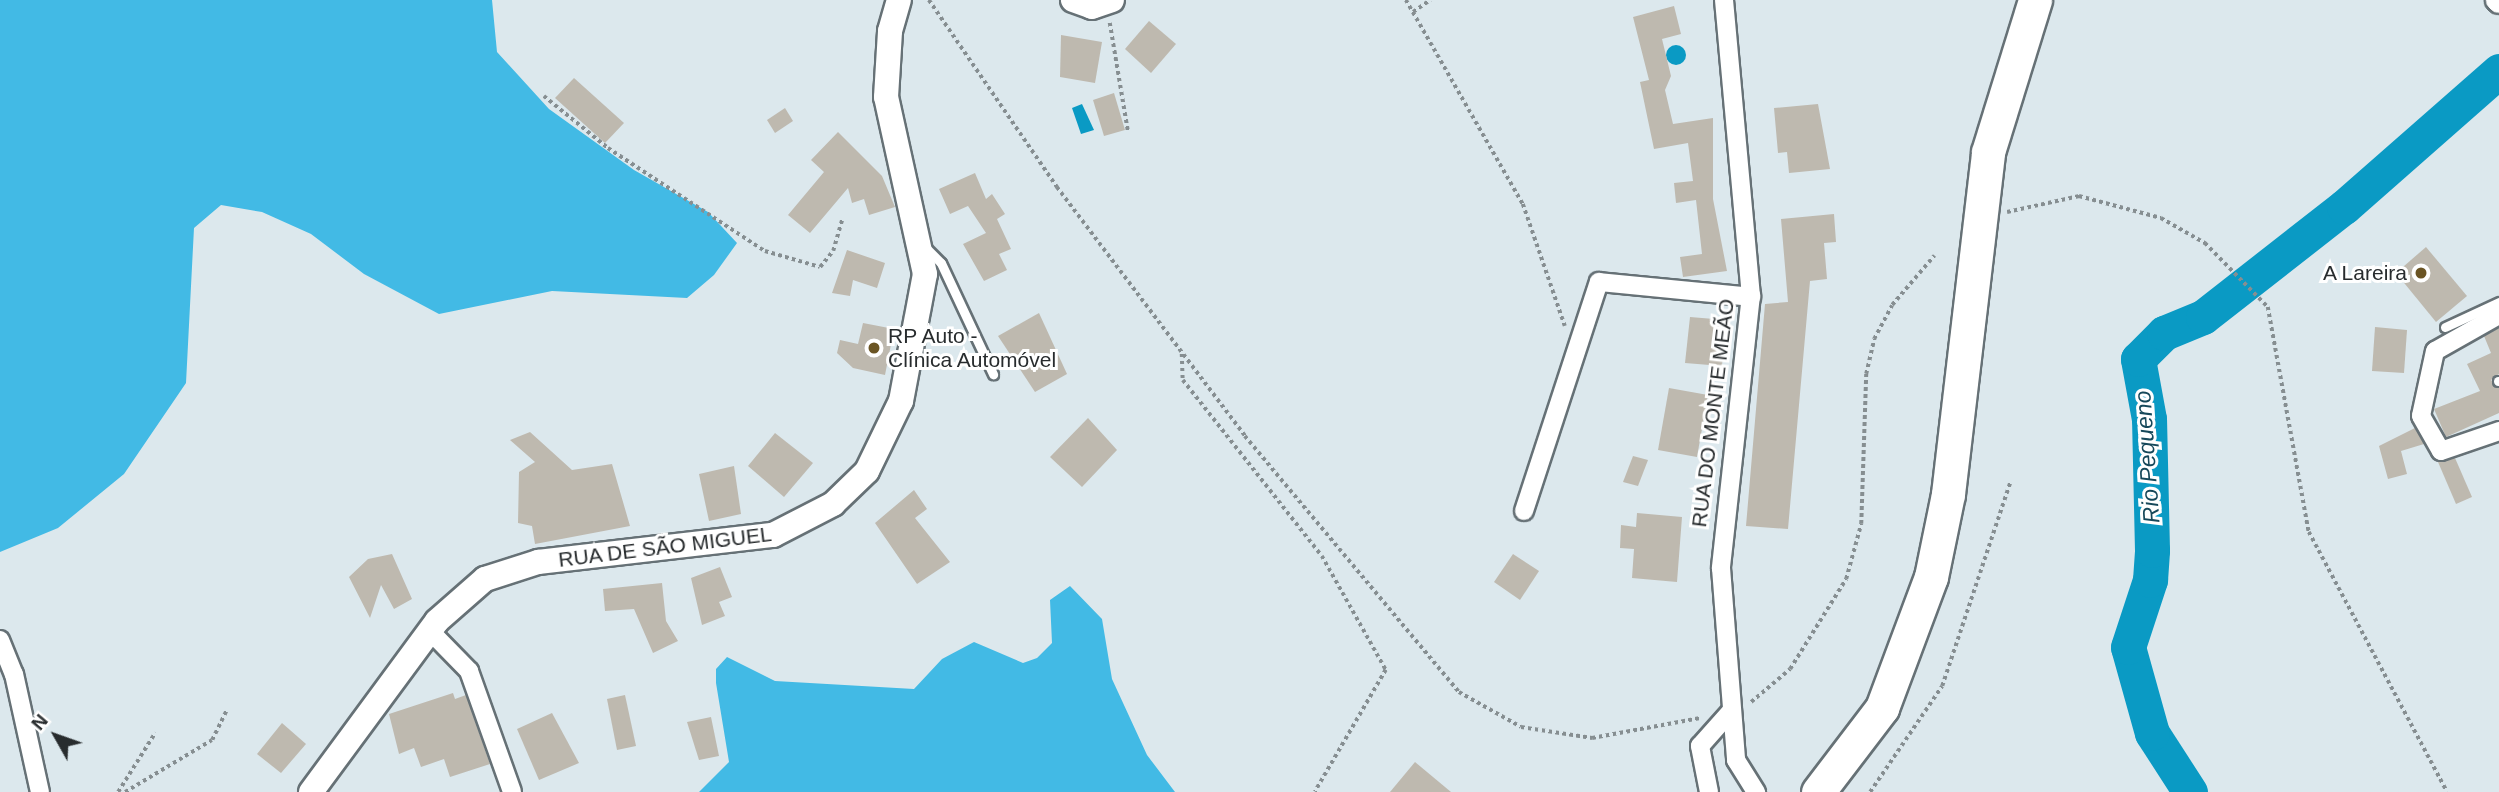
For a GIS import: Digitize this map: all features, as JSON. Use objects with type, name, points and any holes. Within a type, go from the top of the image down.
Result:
[{"type":"highway","points":[[1818,792],[1882,708],[1931,577],[1948,494],[1988,152],[2035,0]]},
{"type":"highway","points":[[1846,792],[1902,712],[1950,583],[1967,497],[2002,174],[2028,71],[2055,0]]},
{"type":"street","name":"RUA DE SÃO MIGUEL","points":[[311,792],[430,631],[464,594],[505,569],[774,535],[844,495],[877,457],[901,401],[924,282],[922,244],[885,90],[899,0]]},
{"type":"street","points":[[1073,0],[1092,7],[1111,1]]},
{"type":"street","name":"RUA DO MONTE MEÃO","points":[[1724,0],[1751,297],[1721,542],[1737,768],[1752,790]]},
{"type":"street","points":[[1524,511],[1592,293],[1605,279],[1751,297]]},
{"type":"street","points":[[2499,315],[2435,351],[2421,416],[2441,451],[2499,432]]},
{"type":"street","points":[[430,631],[469,671],[512,792]]},
{"type":"street","points":[[0,640],[16,681],[40,792]]},
{"type":"street","points":[[1709,792],[1700,746],[1732,710]]},
{"type":"lane","points":[[922,244],[941,262],[993,374]]},
{"type":"lane","points":[[2445,327],[2499,302]]},
{"type":"path","points":[[929,0],[1182,354],[1459,692],[1521,727],[1592,738],[1732,710],[1784,676],[1842,588],[1861,524],[1866,374],[1874,339],[1892,304],[1934,256]]},
{"type":"path","points":[[1406,0],[1522,204],[1574,351]]},
{"type":"path","points":[[1413,12],[1430,0]]},
{"type":"path","points":[[1111,1],[1119,100],[1128,130]]},
{"type":"path","points":[[544,96],[612,151],[761,250],[820,267],[833,251],[842,219]]},
{"type":"path","points":[[2001,214],[2054,198],[2088,197],[2172,222],[2217,255],[2260,298],[2275,324],[2303,510],[2315,550],[2447,792]]},
{"type":"path","points":[[1182,354],[1183,380],[1322,556],[1385,670],[1315,792]]},
{"type":"path","points":[[1870,792],[1942,686],[2010,484]]},
{"type":"path","points":[[125,792],[212,740],[227,709]]},
{"type":"path","points":[[118,792],[155,733]]},
{"type":"shaded area","points":[[0,0],[492,0],[497,52],[549,109],[634,170],[708,212],[737,243],[714,275],[687,298],[552,291],[439,314],[364,274],[311,234],[262,212],[221,205],[194,228],[186,383],[124,474],[58,528],[0,552]]},
{"type":"shaded area","points":[[1672,45],[1680,45],[1686,55],[1680,65],[1672,65],[1666,59],[1666,51]]},
{"type":"shaded area","points":[[1082,104],[1094,130],[1081,134],[1072,108]]},
{"type":"shaded area","points":[[1070,586],[1102,619],[1112,679],[1147,755],[1175,792],[699,792],[729,762],[716,683],[716,669],[727,657],[775,681],[914,689],[942,659],[974,642],[1023,663],[1037,658],[1052,643],[1050,600]]},
{"type":"building","points":[[1674,6],[1681,34],[1662,39],[1671,76],[1665,90],[1673,124],[1713,118],[1713,199],[1727,271],[1683,277],[1680,257],[1702,254],[1696,200],[1676,203],[1674,183],[1693,181],[1688,143],[1654,149],[1640,82],[1649,80],[1633,17]]},
{"type":"building","points":[[1149,21],[1176,44],[1151,73],[1125,49]]},
{"type":"building","points":[[1061,35],[1102,42],[1095,83],[1060,77]]},
{"type":"building","points":[[574,78],[624,123],[605,143],[555,98]]},
{"type":"building","points":[[1114,93],[1125,130],[1104,136],[1093,100]]},
{"type":"building","points":[[1818,104],[1830,169],[1789,173],[1787,152],[1778,153],[1774,108]]},
{"type":"building","points":[[785,108],[793,121],[775,133],[767,120]]},
{"type":"building","points":[[838,132],[882,176],[895,207],[869,215],[864,199],[852,203],[848,188],[810,233],[788,215],[824,172],[811,160]]},
{"type":"building","points":[[975,173],[986,199],[992,194],[1005,214],[997,219],[1011,249],[999,254],[1007,270],[984,281],[963,244],[986,233],[968,206],[950,214],[939,189]]},
{"type":"building","points":[[1834,214],[1836,242],[1824,243],[1827,279],[1810,281],[1788,529],[1746,526],[1765,304],[1788,302],[1781,219]]},
{"type":"building","points":[[2426,247],[2467,296],[2436,322],[2396,273]]},
{"type":"building","points":[[847,250],[885,263],[877,288],[853,280],[850,296],[832,293]]},
{"type":"building","points":[[1039,313],[1067,374],[1035,392],[998,336]]},
{"type":"building","points":[[1690,317],[1726,320],[1722,366],[1685,363]]},
{"type":"building","points":[[863,323],[894,329],[885,375],[853,368],[837,353],[840,340],[858,344]]},
{"type":"building","points":[[2375,327],[2407,330],[2404,373],[2372,371]]},
{"type":"building","points":[[2499,328],[2499,374],[2491,380],[2499,388],[2499,413],[2446,437],[2434,409],[2480,391],[2467,364],[2491,353],[2484,336]]},
{"type":"building","points":[[1669,388],[1708,395],[1697,457],[1658,450]]},
{"type":"building","points":[[1088,418],[1117,450],[1082,487],[1050,457]]},
{"type":"building","points":[[2415,428],[2424,444],[2401,451],[2407,474],[2388,479],[2379,446]]},
{"type":"building","points":[[530,432],[572,470],[612,464],[630,526],[535,544],[532,526],[518,523],[519,472],[535,462],[510,440]]},
{"type":"building","points":[[775,433],[813,463],[784,497],[748,466]]},
{"type":"building","points":[[1633,456],[1648,460],[1638,486],[1623,482]]},
{"type":"building","points":[[2455,458],[2472,497],[2456,504],[2438,462]]},
{"type":"building","points":[[734,466],[741,514],[709,521],[699,474]]},
{"type":"building","points":[[914,490],[927,509],[915,518],[950,562],[917,584],[875,523]]},
{"type":"building","points":[[1637,513],[1682,517],[1677,582],[1632,578],[1634,549],[1620,548],[1621,525],[1636,527]]},
{"type":"building","points":[[392,554],[412,599],[394,609],[381,585],[370,618],[349,577],[368,559]]},
{"type":"building","points":[[1513,554],[1539,571],[1520,600],[1494,582]]},
{"type":"building","points":[[720,567],[732,597],[719,602],[725,616],[702,625],[691,578]]},
{"type":"building","points":[[662,583],[666,621],[678,641],[653,653],[634,609],[605,611],[603,589]]},
{"type":"building","points":[[453,693],[455,699],[466,695],[490,764],[450,777],[444,759],[421,767],[414,748],[399,754],[389,714]]},
{"type":"building","points":[[625,695],[636,746],[617,750],[607,699]]},
{"type":"building","points":[[552,713],[579,763],[539,780],[517,729]]},
{"type":"building","points":[[711,717],[719,756],[699,760],[687,722]]},
{"type":"building","points":[[282,723],[306,744],[281,773],[257,754]]},
{"type":"building","points":[[1415,762],[1451,792],[1390,792]]},
{"type":"waterway","name":"Rio Pequeno","points":[[2190,792],[2152,733],[2128,647],[2150,580],[2152,550],[2149,419],[2138,359],[2164,333],[2203,317],[2344,207],[2499,71]]},
{"type":"place","name":"A Lareira","points":[[2421,273]]},
{"type":"place","name":"RP Auto - Clínica Automóvel","points":[[874,348]]}]
